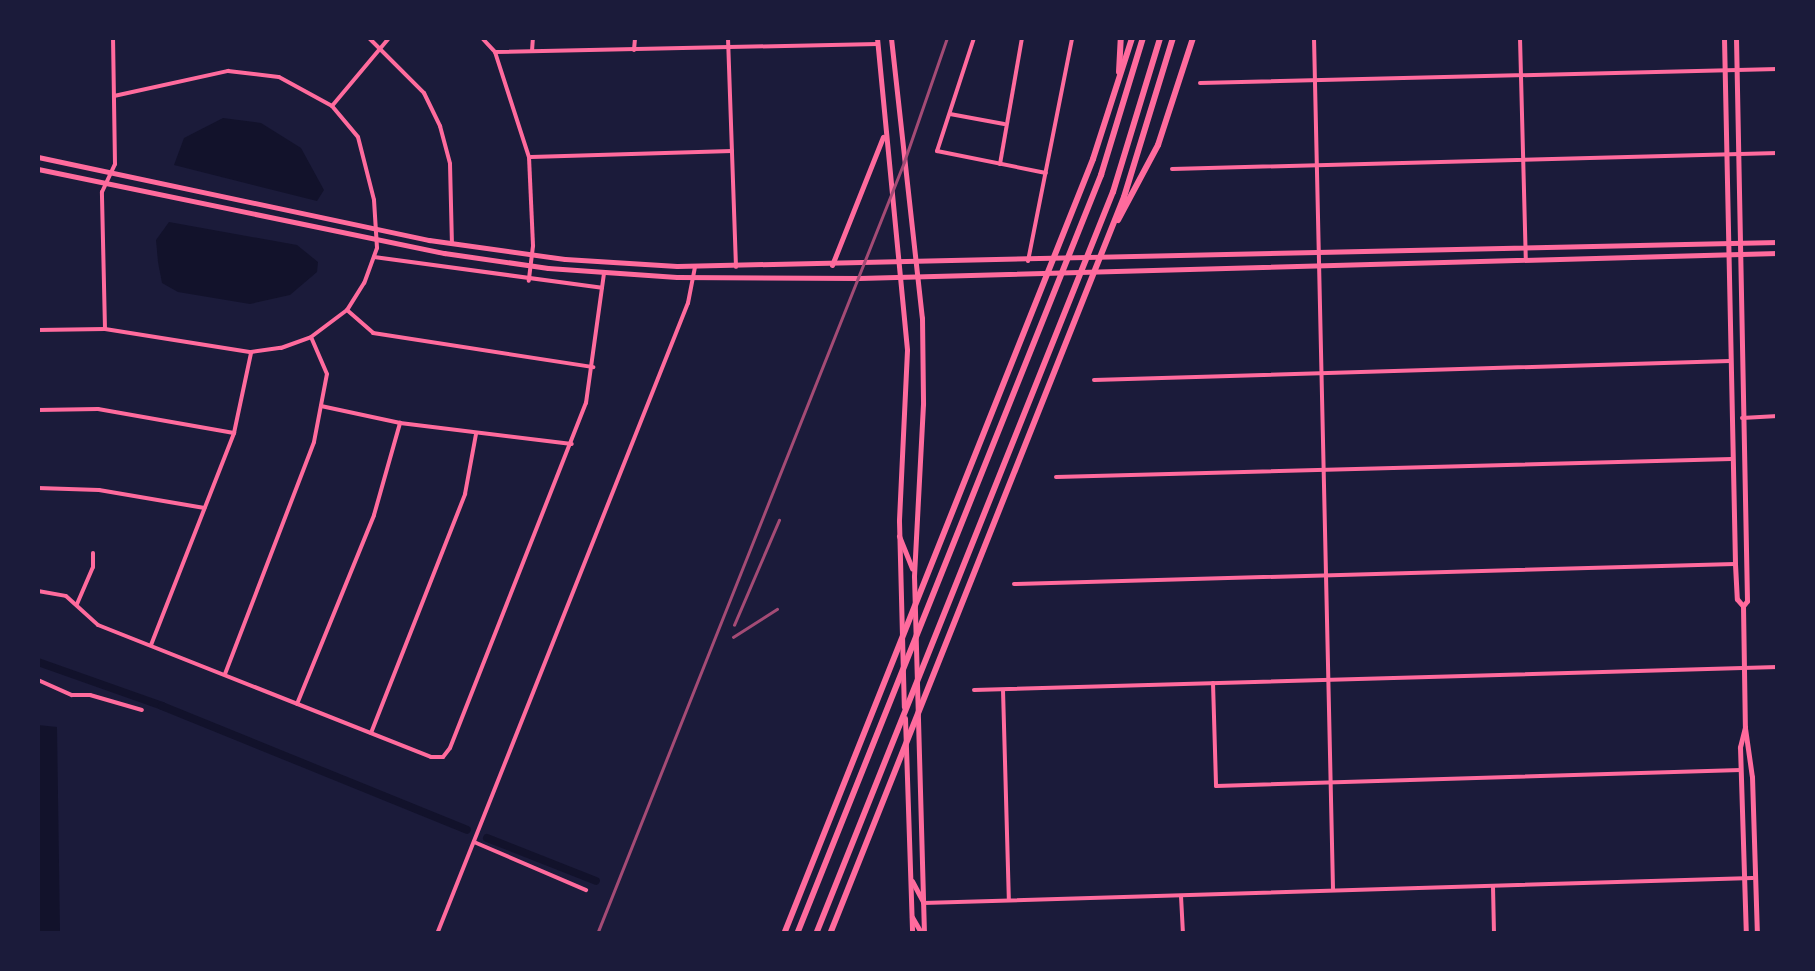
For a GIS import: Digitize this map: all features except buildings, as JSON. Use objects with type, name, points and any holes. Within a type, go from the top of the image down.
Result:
[{"type":"highway","points":[[1119,84],[1121,38]]},
{"type":"highway","points":[[784,934],[1062,239],[1132,38]]},
{"type":"highway","points":[[798,934],[1119,125],[1143,38]]},
{"type":"highway","points":[[816,934],[1130,145],[1160,38]]},
{"type":"highway","points":[[830,934],[1107,238],[1150,124],[1173,38]]},
{"type":"highway","points":[[1107,238],[1152,161],[1193,38]]},
{"type":"main road","points":[[891,38],[918,264],[924,390],[914,576],[923,934]]},
{"type":"main road","points":[[1724,38],[1735,564],[1737,599],[1743,606]]},
{"type":"main road","points":[[1736,38],[1747,601],[1743,606],[1741,770],[1746,934]]},
{"type":"main road","points":[[878,41],[884,134],[902,263],[908,381],[899,536],[912,934]]},
{"type":"main road","points":[[832,265],[884,134]]},
{"type":"main road","points":[[38,157],[452,244],[532,255],[695,267],[1778,242]]},
{"type":"main road","points":[[38,169],[376,240],[531,266],[695,278],[919,276],[1778,253]]},
{"type":"main road","points":[[1732,459],[1743,470]]},
{"type":"main road","points":[[899,536],[914,576]]},
{"type":"main road","points":[[1744,727],[1750,733],[1757,934]]},
{"type":"main road","points":[[910,874],[923,902]]},
{"type":"main road","points":[[912,918],[923,934]]},
{"type":"street","points":[[105,329],[102,192],[115,164],[112,38]]},
{"type":"street","points":[[370,38],[424,93],[440,126],[450,164],[452,244]]},
{"type":"street","points":[[332,106],[390,38]]},
{"type":"street","points":[[482,38],[495,52],[529,157],[532,255],[528,281]]},
{"type":"street","points":[[532,52],[533,38]]},
{"type":"street","points":[[634,50],[635,38]]},
{"type":"street","points":[[728,38],[736,267]]},
{"type":"street","points":[[974,38],[937,152],[1046,172]]},
{"type":"street","points":[[1000,164],[1022,38]]},
{"type":"street","points":[[1028,262],[1072,38]]},
{"type":"street","points":[[1314,38],[1333,890]]},
{"type":"street","points":[[1520,38],[1526,260]]},
{"type":"street","points":[[495,52],[878,41]]},
{"type":"street","points":[[1200,83],[1778,69]]},
{"type":"street","points":[[38,330],[105,329],[251,352],[311,338],[347,310],[374,257],[370,176],[358,137],[332,106],[278,77],[228,71],[114,96]]},
{"type":"street","points":[[950,114],[1005,124]]},
{"type":"street","points":[[529,157],[732,151]]},
{"type":"street","points":[[1172,169],[1778,153]]},
{"type":"street","points":[[374,257],[528,281],[602,288]]},
{"type":"street","points":[[437,934],[695,278],[695,267]]},
{"type":"street","points":[[38,591],[66,596],[98,624],[431,757],[443,757],[450,748],[572,444],[593,367],[604,273]]},
{"type":"street","points":[[347,310],[373,333],[593,367]]},
{"type":"street","points":[[224,674],[307,466],[327,374],[311,338]]},
{"type":"street","points":[[151,645],[234,433],[251,352]]},
{"type":"street","points":[[1094,380],[1730,361]]},
{"type":"street","points":[[322,406],[400,423],[572,444]]},
{"type":"street","points":[[38,410],[98,409],[234,433]]},
{"type":"street","points":[[1742,418],[1778,416]]},
{"type":"street","points":[[298,704],[374,515],[400,423]]},
{"type":"street","points":[[371,733],[465,494],[476,434]]},
{"type":"street","points":[[1056,478],[1732,459]]},
{"type":"street","points":[[38,488],[99,490],[204,508]]},
{"type":"street","points":[[77,604],[92,568],[93,553]]},
{"type":"street","points":[[1014,584],[1735,564]]},
{"type":"street","points":[[974,690],[1778,667]]},
{"type":"street","points":[[38,680],[72,695],[90,694],[142,710]]},
{"type":"street","points":[[1213,683],[1216,786],[1741,770]]},
{"type":"street","points":[[1003,689],[1009,900]]},
{"type":"street","points":[[474,842],[586,890]]},
{"type":"street","points":[[923,902],[1755,878]]},
{"type":"street","points":[[1493,886],[1494,934]]},
{"type":"street","points":[[1182,896],[1183,934]]},
{"type":"shaded area","points":[[223,118],[261,123],[301,148],[324,190],[317,201],[174,165],[184,138]]},
{"type":"shaded area","points":[[169,222],[297,245],[318,262],[317,272],[290,295],[250,304],[178,292],[162,283],[158,262],[156,240]]},
{"type":"shaded area","points":[[38,725],[57,727],[60,933],[38,933]]},
{"type":"waterway","points":[[38,662],[162,706],[467,830]]},
{"type":"waterway","points":[[487,838],[596,881]]},
{"type":"railway","points":[[597,934],[904,162],[947,38]]},
{"type":"railway","points":[[734,625],[779,520]]},
{"type":"railway","points":[[733,637],[777,609]]}]
